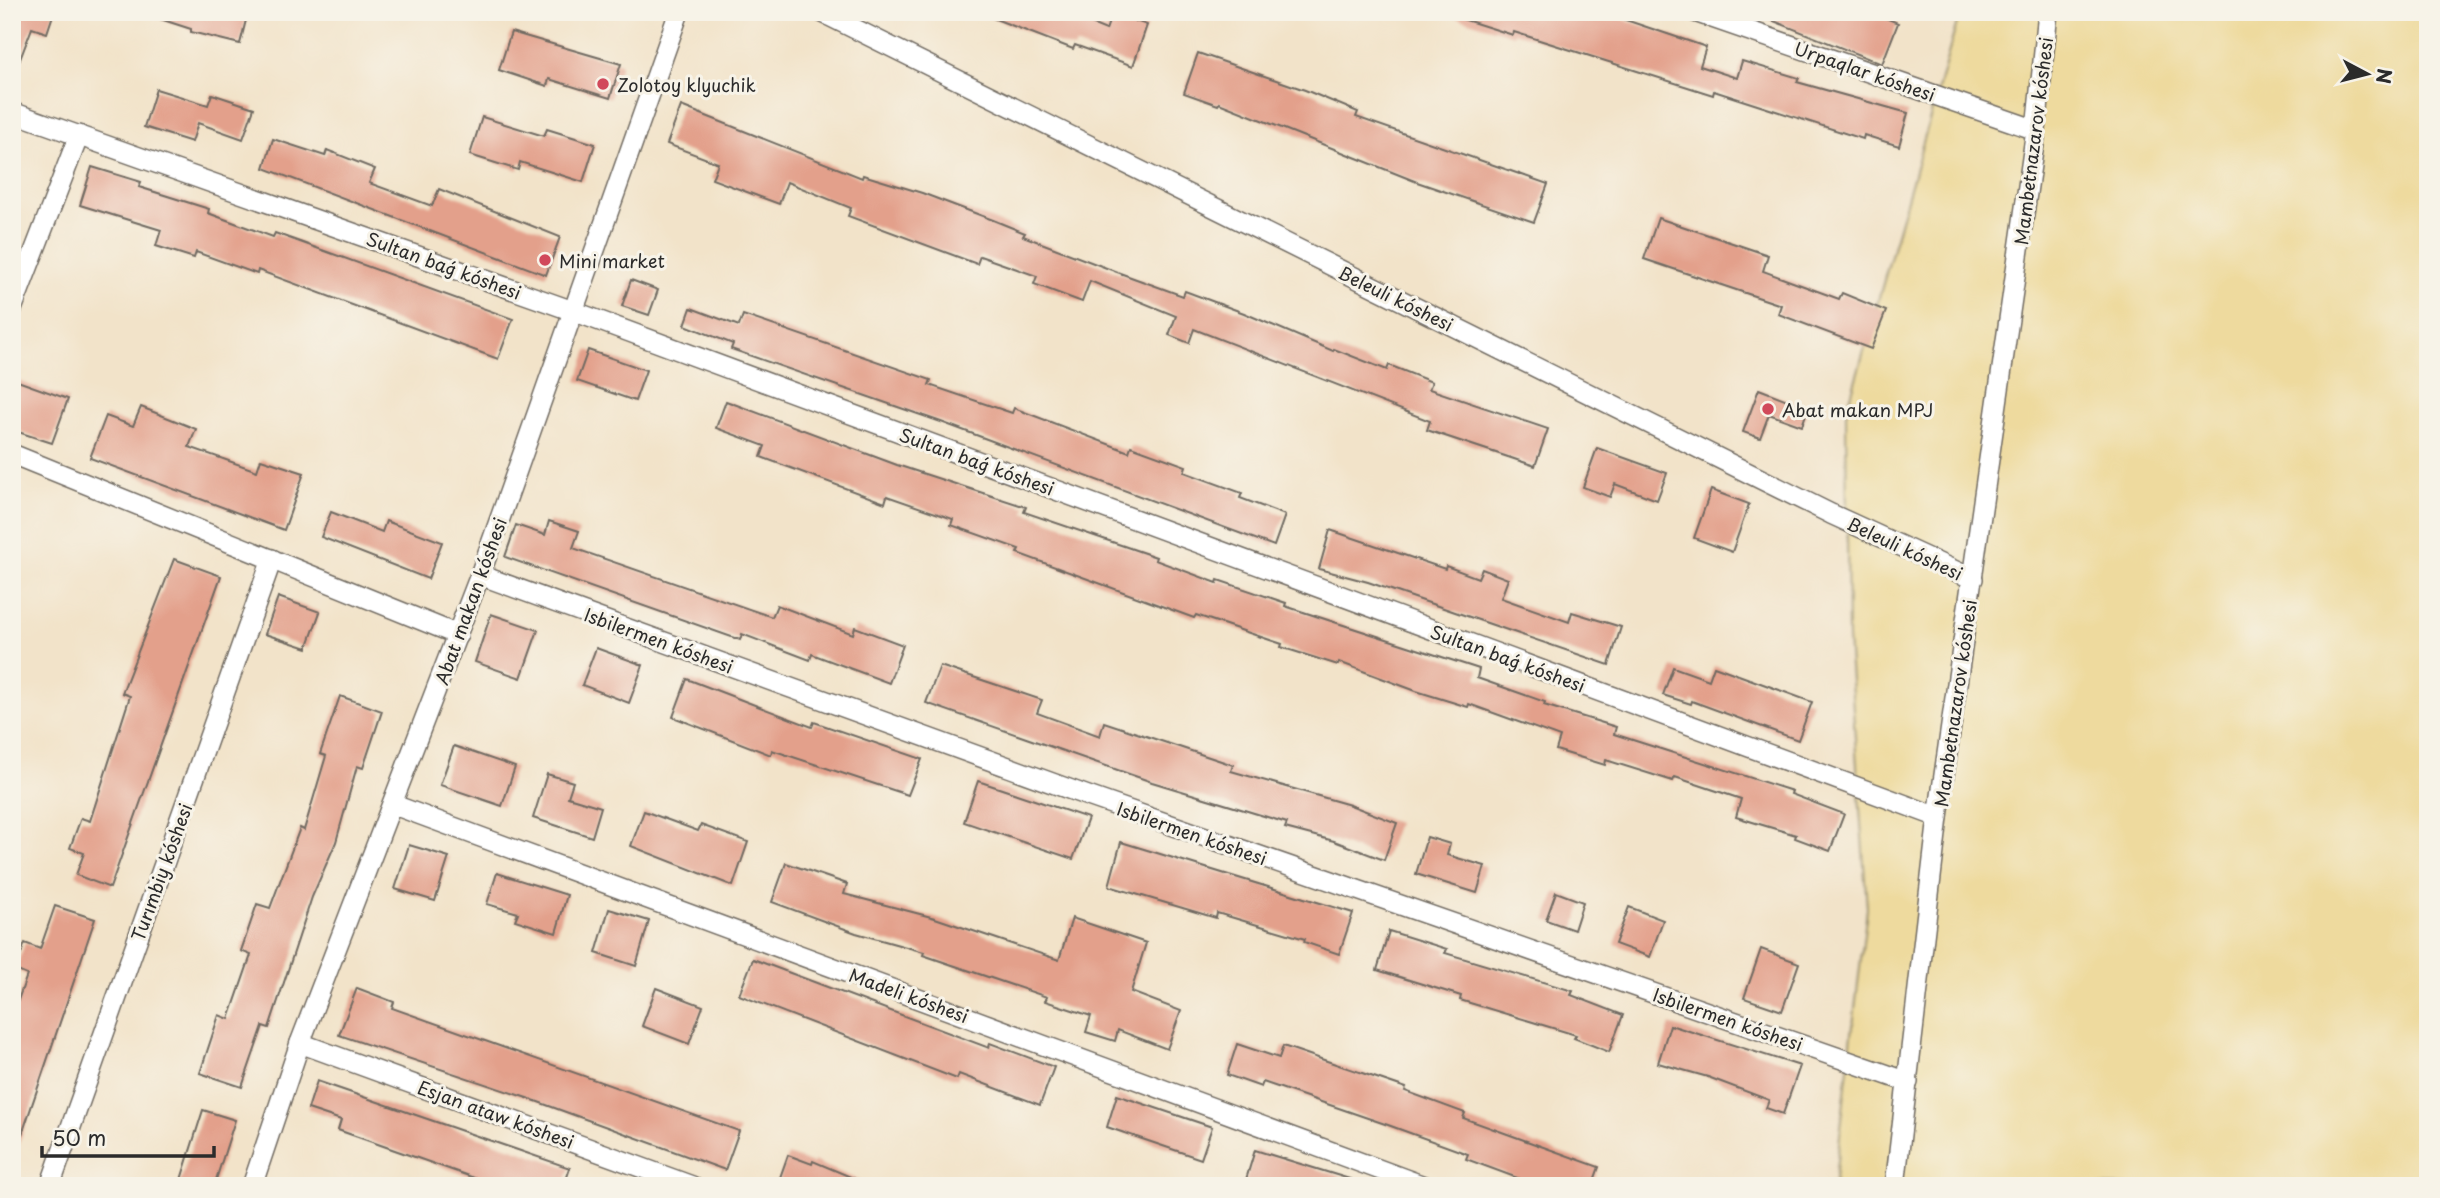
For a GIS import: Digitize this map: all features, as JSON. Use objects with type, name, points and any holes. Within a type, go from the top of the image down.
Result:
[{"type":"street","name":"Abat makan kóshesi","points":[[252,1186],[300,1043],[394,805],[480,575],[680,12]]},
{"type":"street","name":"Beleuli kóshesi","points":[[821,12],[1830,514],[1973,579]]},
{"type":"street","name":"Urpaqlar kóshesi","points":[[1695,12],[2036,130]]},
{"type":"street","name":"Mambetnazarov kóshesi","points":[[1895,1186],[1938,817],[2036,130],[2048,12]]},
{"type":"street","name":"Sultan baǵ kóshesi","points":[[12,113],[573,311],[1938,817]]},
{"type":"street","points":[[12,309],[79,135]]},
{"type":"street","points":[[12,454],[458,635]]},
{"type":"street","name":"Turımbiy kóshesi","points":[[50,1186],[272,559]]},
{"type":"street","name":"Isbilermen kóshesi","points":[[480,575],[1088,796],[1908,1082]]},
{"type":"street","name":"Madeli kóshesi","points":[[394,805],[1424,1186]]},
{"type":"street","name":"Esjan ataw kóshesi","points":[[300,1043],[692,1186]]},
{"type":"sand","points":[[1960,12],[2428,12],[2428,1186],[1834,1186],[1867,908],[1848,638],[1846,414]]},
{"type":"building","points":[[12,12],[54,12],[47,33],[32,28],[14,75]]},
{"type":"building","points":[[152,12],[248,12],[240,44],[191,32],[191,29],[151,16]]},
{"type":"building","points":[[985,12],[1062,12],[1106,30],[1112,13],[1147,25],[1133,66],[1075,45],[1073,49],[985,15]]},
{"type":"building","points":[[1454,12],[1585,12],[1600,17],[1602,12],[1706,47],[1700,66],[1737,78],[1742,61],[1799,78],[1797,82],[1908,113],[1899,146],[1864,135],[1863,139],[1714,91],[1713,95],[1514,32],[1513,35],[1453,16]]},
{"type":"building","points":[[1751,12],[1871,12],[1898,23],[1882,64]]},
{"type":"building","points":[[511,32],[621,64],[610,98],[549,79],[547,86],[499,70]]},
{"type":"building","points":[[1198,53],[1305,90],[1358,112],[1356,117],[1548,184],[1534,222],[1417,182],[1219,103],[1218,105],[1184,93]]},
{"type":"building","points":[[156,89],[208,105],[212,94],[254,108],[243,139],[198,123],[192,142],[144,127]]},
{"type":"building","points":[[681,106],[862,178],[863,175],[922,193],[993,220],[1025,233],[1023,236],[1117,272],[1183,296],[1185,291],[1387,370],[1389,365],[1432,382],[1429,389],[1548,429],[1535,466],[1427,430],[1430,421],[1194,329],[1189,343],[1169,335],[1176,316],[1090,281],[1082,302],[1034,284],[1037,276],[980,256],[977,264],[848,216],[851,208],[787,182],[779,204],[712,179],[718,163],[667,144]]},
{"type":"building","points":[[482,117],[544,136],[547,129],[595,144],[583,182],[520,162],[518,170],[470,155]]},
{"type":"building","points":[[273,139],[325,156],[327,150],[375,169],[369,183],[432,206],[439,189],[560,237],[546,275],[264,168]]},
{"type":"building","points":[[92,167],[141,182],[139,187],[209,209],[208,213],[273,237],[275,233],[513,319],[498,359],[258,270],[257,274],[196,252],[194,258],[156,246],[161,230],[80,205]]},
{"type":"building","points":[[1658,218],[1768,255],[1763,271],[1839,299],[1842,293],[1886,311],[1871,349],[1778,314],[1781,305],[1644,259]]},
{"type":"building","points":[[631,280],[658,290],[649,315],[622,306]]},
{"type":"building","points":[[691,308],[739,326],[743,315],[931,380],[929,385],[1012,413],[1014,408],[1129,452],[1131,446],[1186,466],[1184,472],[1242,493],[1240,498],[1285,515],[1274,546],[941,422],[731,349],[733,344],[685,325]]},
{"type":"building","points":[[588,350],[646,370],[635,401],[577,381]]},
{"type":"building","points":[[12,379],[68,399],[52,443],[12,430]]},
{"type":"building","points":[[1759,389],[1808,408],[1802,426],[1769,414],[1760,438],[1743,432]]},
{"type":"building","points":[[726,401],[897,465],[1026,507],[1024,512],[1156,557],[1155,560],[1217,583],[1218,580],[1286,603],[1285,606],[1479,669],[1477,678],[1545,702],[1544,705],[1616,727],[1614,734],[1792,791],[1791,794],[1844,814],[1830,851],[1795,838],[1796,835],[1736,817],[1741,799],[1675,777],[1673,781],[1606,760],[1605,765],[1556,750],[1560,737],[1469,704],[1468,707],[1416,691],[1339,662],[1338,665],[1281,647],[1282,644],[1196,615],[1194,618],[1017,553],[1019,549],[951,525],[953,519],[887,496],[885,503],[761,457],[765,446],[716,428]]},
{"type":"building","points":[[141,407],[196,429],[189,447],[257,471],[261,459],[304,473],[284,530],[90,458],[106,416],[133,426]]},
{"type":"building","points":[[1597,448],[1667,473],[1657,500],[1615,484],[1610,497],[1583,487]]},
{"type":"building","points":[[1711,490],[1749,504],[1732,552],[1694,538]]},
{"type":"building","points":[[331,512],[382,532],[386,521],[442,542],[428,579],[321,537]]},
{"type":"building","points":[[549,521],[579,531],[573,548],[772,617],[777,605],[853,634],[855,627],[903,645],[889,683],[812,654],[810,660],[742,634],[740,640],[505,557],[516,525],[545,535]]},
{"type":"building","points":[[1330,530],[1445,569],[1446,566],[1478,578],[1482,569],[1508,579],[1501,598],[1569,622],[1572,612],[1621,627],[1609,665],[1368,582],[1319,569]]},
{"type":"building","points":[[174,559],[221,576],[110,888],[76,875],[84,853],[70,848],[81,818],[90,821],[130,696],[122,693]]},
{"type":"building","points":[[278,597],[320,612],[307,648],[265,634]]},
{"type":"building","points":[[491,614],[538,630],[521,678],[475,662]]},
{"type":"building","points":[[596,648],[643,665],[629,703],[582,685]]},
{"type":"building","points":[[940,666],[1042,700],[1037,713],[1100,736],[1104,722],[1233,765],[1231,771],[1350,805],[1397,823],[1384,860],[1334,841],[1285,828],[1287,823],[1152,782],[926,703]]},
{"type":"building","points":[[1714,666],[1812,702],[1798,740],[1692,701],[1691,704],[1663,695],[1673,667],[1709,680]]},
{"type":"building","points":[[687,679],[812,727],[814,722],[922,759],[908,795],[772,750],[771,755],[673,717]]},
{"type":"building","points":[[340,696],[382,711],[363,768],[357,766],[336,842],[312,897],[269,1028],[263,1026],[242,1087],[200,1073],[219,1015],[229,1019],[251,955],[241,951],[257,904],[270,908],[300,828],[304,830],[326,756],[320,754]]},
{"type":"building","points":[[454,746],[515,767],[502,806],[440,785]]},
{"type":"building","points":[[547,774],[573,782],[568,797],[601,807],[592,837],[533,818]]},
{"type":"building","points":[[978,781],[1088,818],[1073,859],[964,822]]},
{"type":"building","points":[[644,811],[698,831],[701,825],[748,842],[733,886],[631,846]]},
{"type":"building","points":[[1427,837],[1450,844],[1447,855],[1485,866],[1477,893],[1416,874]]},
{"type":"building","points":[[1121,842],[1353,913],[1339,954],[1304,942],[1305,939],[1217,913],[1216,918],[1109,886]]},
{"type":"building","points":[[409,845],[449,857],[435,901],[395,889]]},
{"type":"building","points":[[786,863],[847,884],[844,894],[935,918],[1059,960],[1072,918],[1146,943],[1131,992],[1181,1011],[1167,1049],[1118,1030],[1115,1041],[1086,1032],[1091,1016],[1045,1001],[1047,997],[923,955],[924,952],[856,933],[772,902]]},
{"type":"building","points":[[497,873],[567,895],[556,933],[515,920],[518,913],[487,904]]},
{"type":"building","points":[[1556,892],[1583,902],[1574,930],[1546,920]]},
{"type":"building","points":[[55,906],[95,919],[16,1152],[12,1151],[12,1017],[27,975],[15,970],[25,943],[40,949]]},
{"type":"building","points":[[1629,907],[1663,920],[1650,957],[1615,944]]},
{"type":"building","points":[[609,909],[649,921],[636,966],[596,953]]},
{"type":"building","points":[[1389,931],[1447,949],[1445,953],[1573,991],[1571,995],[1623,1015],[1609,1052],[1574,1038],[1576,1035],[1460,1000],[1461,996],[1377,970]]},
{"type":"building","points":[[1761,949],[1799,963],[1782,1011],[1744,998]]},
{"type":"building","points":[[753,959],[989,1048],[990,1043],[1054,1067],[1040,1105],[959,1074],[957,1079],[739,995]]},
{"type":"building","points":[[357,988],[394,1002],[392,1008],[739,1131],[725,1170],[530,1099],[339,1035]]},
{"type":"building","points":[[656,988],[703,1006],[689,1044],[642,1026]]},
{"type":"building","points":[[1670,1025],[1800,1066],[1783,1114],[1766,1108],[1769,1100],[1708,1077],[1658,1063]]},
{"type":"building","points":[[1237,1044],[1279,1058],[1283,1046],[1406,1088],[1405,1091],[1465,1113],[1463,1118],[1599,1167],[1592,1186],[1539,1186],[1466,1159],[1468,1154],[1388,1125],[1263,1082],[1261,1087],[1227,1075]]},
{"type":"building","points":[[317,1081],[570,1168],[564,1186],[497,1186],[338,1130],[341,1120],[308,1109]]},
{"type":"building","points":[[1117,1095],[1212,1127],[1201,1159],[1107,1127]]},
{"type":"building","points":[[203,1110],[235,1120],[214,1186],[179,1186]]},
{"type":"building","points":[[1255,1150],[1356,1181],[1355,1186],[1244,1186]]},
{"type":"building","points":[[788,1155],[812,1164],[813,1161],[872,1186],[777,1186]]},
{"type":"place","name":"Zolotoy klyuchik","points":[[603,84]]},
{"type":"place","name":"Mini market","points":[[545,260]]},
{"type":"place","name":"Abat makan MPJ","points":[[1768,409]]}]
